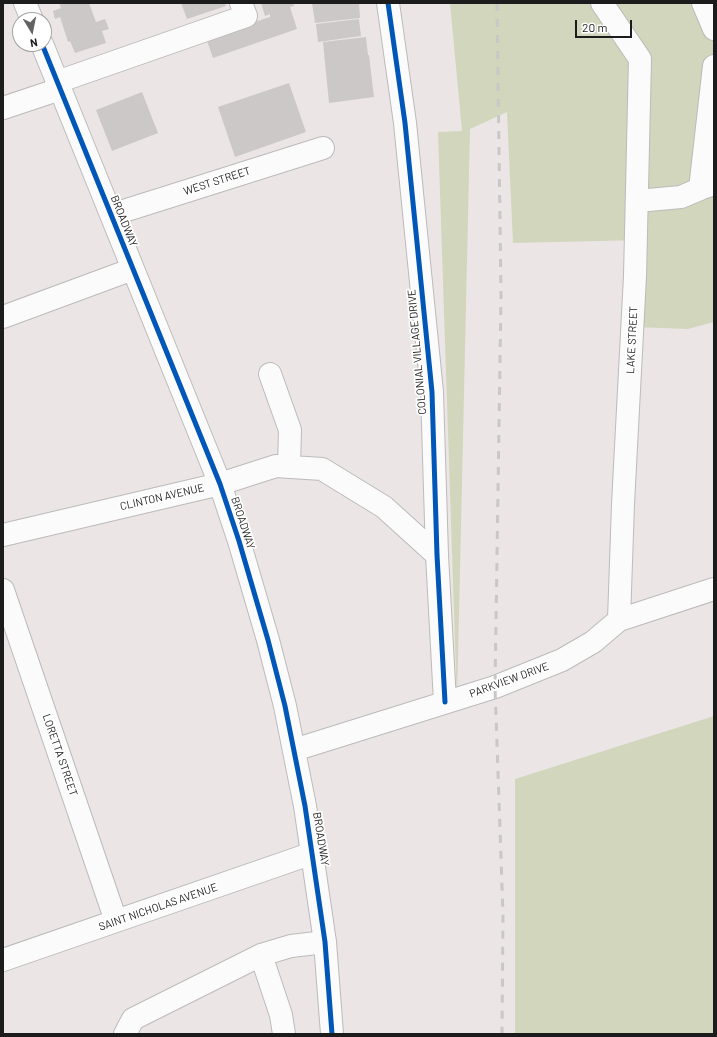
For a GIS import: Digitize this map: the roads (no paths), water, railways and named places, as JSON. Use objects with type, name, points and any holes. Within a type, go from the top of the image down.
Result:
[{"type":"street","points":[[3,108],[58,85],[246,16],[241,3]]},
{"type":"street","name":"COLONIAL VILLAGE DRIVE","points":[[388,3],[405,123],[432,392],[437,554],[445,702]]},
{"type":"street","name":"LAKE STREET","points":[[602,3],[640,59],[635,276],[623,504],[619,620]]},
{"type":"street","points":[[703,3],[714,29]]},
{"type":"street","name":"BROADWAY","points":[[45,52],[220,484],[239,541],[268,640],[285,706],[313,853],[325,942],[332,1034]]},
{"type":"street","points":[[637,201],[681,197],[707,186],[714,66]]},
{"type":"street","name":"WEST STREET","points":[[112,215],[323,148]]},
{"type":"street","points":[[3,317],[133,269]]},
{"type":"street","points":[[270,374],[290,430],[290,467]]},
{"type":"street","name":"CLINTON AVENUE","points":[[3,535],[220,484],[276,466],[322,469],[384,507],[437,554]]},
{"type":"street","name":"PARKVIEW DRIVE","points":[[294,750],[495,687],[562,660],[593,642],[619,620],[714,589]]},
{"type":"street","name":"LORETTA STREET","points":[[3,590],[116,921]]},
{"type":"street","name":"SAINT NICHOLAS AVENUE","points":[[3,960],[313,853]]},
{"type":"street","points":[[125,1034],[133,1019],[262,955],[291,946],[325,942]]},
{"type":"street","points":[[262,955],[281,1015],[284,1034]]},
{"type":"railway","points":[[497,3],[501,295],[495,687],[503,915],[502,1034]]}]
